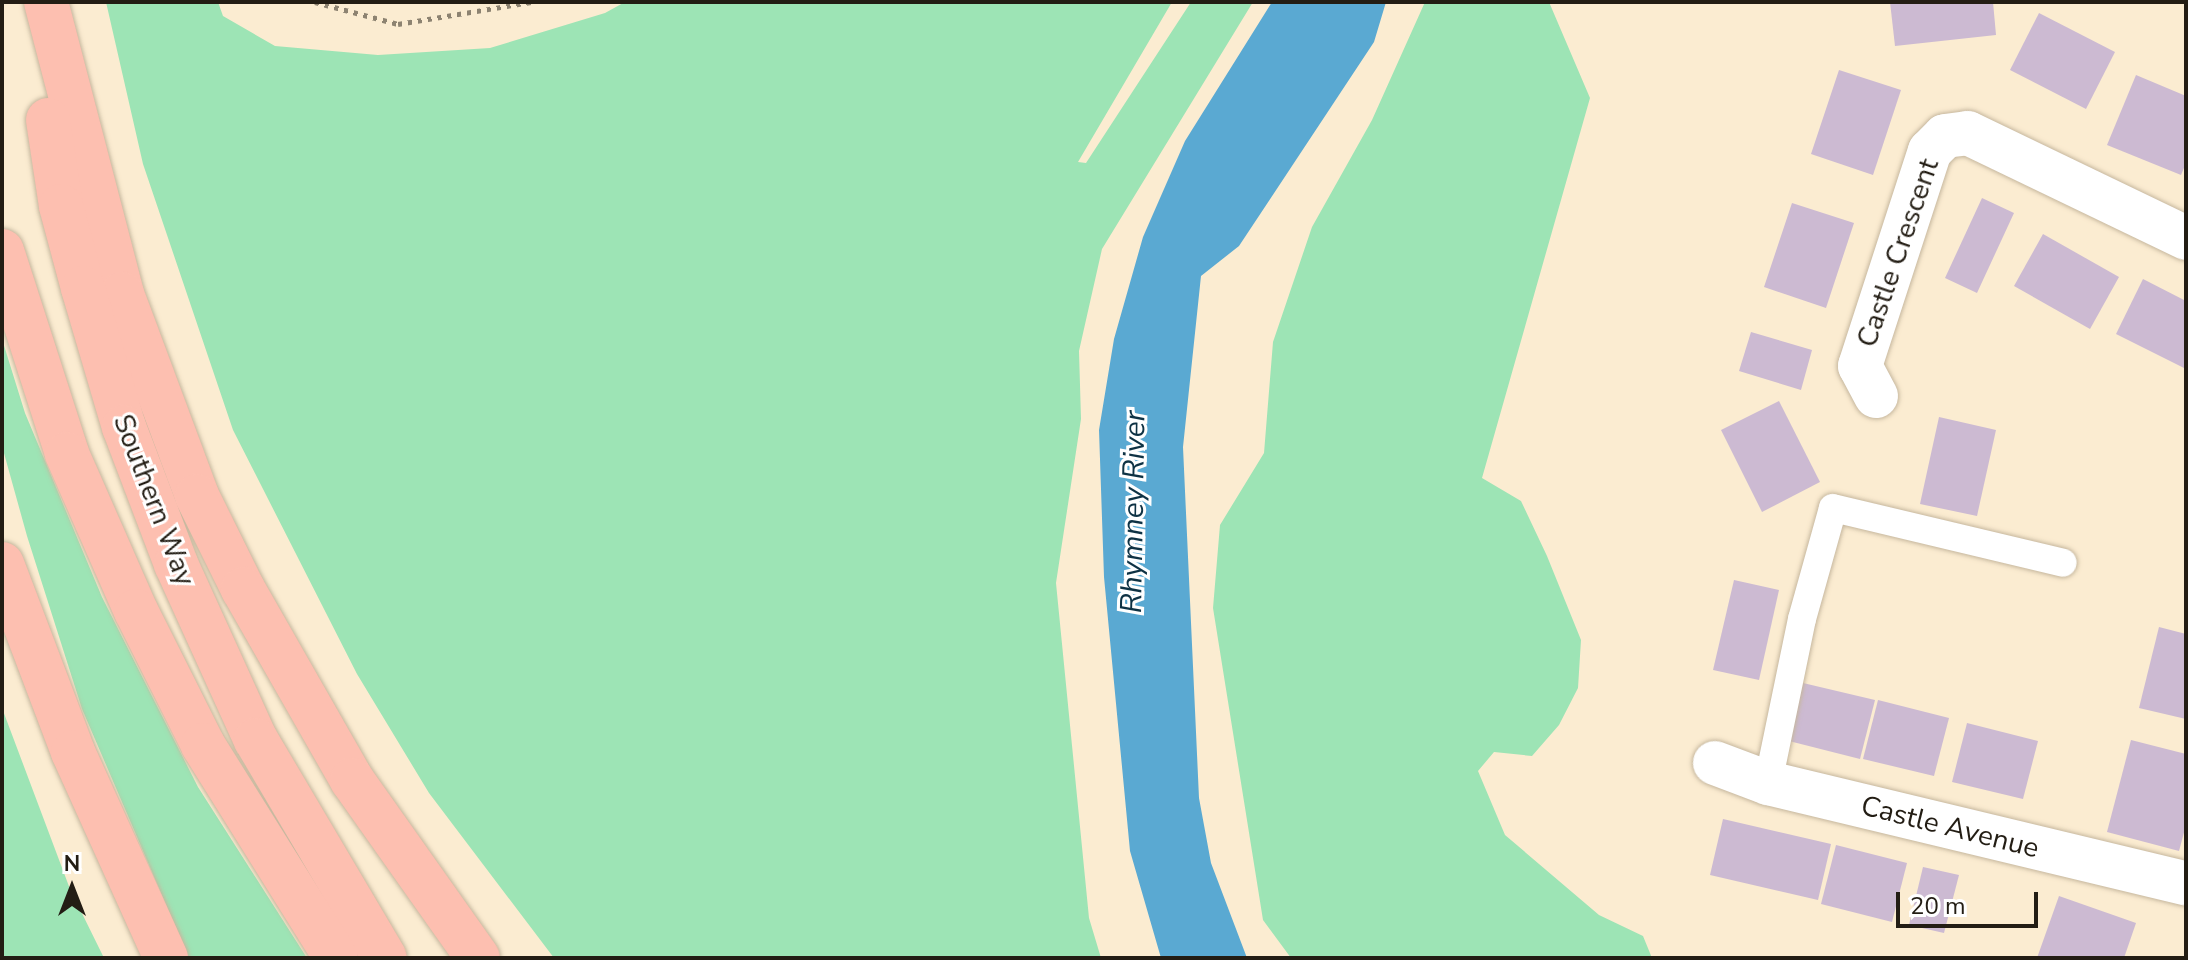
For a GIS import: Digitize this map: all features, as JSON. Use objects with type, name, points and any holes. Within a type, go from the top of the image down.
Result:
[{"type":"main road","name":"Southern Way","points":[[38,2],[43,86],[61,206],[124,427],[176,564],[256,740],[385,958]]},
{"type":"main road","points":[[46,2],[122,294],[197,496],[243,589],[352,780],[478,958]]},
{"type":"main road","name":"Southern Way","points":[[2,251],[67,454],[136,611],[203,745],[336,958]]},
{"type":"main road","points":[[2,564],[73,752],[166,958]]},
{"type":"street","name":"Castle Crescent","points":[[1876,396],[1860,366],[1930,151],[1945,136],[1968,133],[2186,238]]},
{"type":"street","name":"Castle Avenue","points":[[1715,763],[1768,783],[2186,883]]},
{"type":"lane","points":[[1768,783],[1802,619],[1833,508],[2063,563]]},
{"type":"path","points":[[315,2],[398,24],[531,2]]},
{"type":"green space","points":[[106,2],[218,2],[223,16],[275,46],[378,55],[490,48],[605,13],[625,2],[1172,2],[1078,162],[1086,163],[1191,2],[1253,2],[1102,249],[1079,351],[1081,419],[1056,583],[1089,918],[1101,958],[554,958],[429,793],[357,674],[233,430],[143,164]]},
{"type":"green space","points":[[1425,2],[1549,2],[1590,98],[1482,478],[1521,501],[1547,556],[1581,640],[1578,688],[1559,725],[1532,756],[1494,752],[1478,771],[1505,835],[1599,915],[1643,936],[1652,958],[1291,958],[1263,920],[1213,608],[1220,525],[1264,453],[1273,342],[1312,227],[1372,120]]},
{"type":"green space","points":[[2,339],[25,413],[102,597],[198,787],[307,958],[189,958],[82,709],[27,536],[2,446]]},
{"type":"green space","points":[[2,708],[70,889],[104,958],[2,958]]},
{"type":"water","name":"Rhymney River","points":[[1272,2],[1386,2],[1374,42],[1239,246],[1201,276],[1183,447],[1199,798],[1211,863],[1247,958],[1161,958],[1130,851],[1104,577],[1099,430],[1114,339],[1143,237],[1185,141]]},
{"type":"building","points":[[1890,2],[1993,2],[1996,35],[1895,46]]},
{"type":"building","points":[[2039,13],[2115,52],[2086,109],[2010,70]]},
{"type":"building","points":[[1839,70],[1901,90],[1873,175],[1811,154]]},
{"type":"building","points":[[2136,75],[2186,96],[2186,163],[2181,175],[2107,145]]},
{"type":"building","points":[[1982,198],[2014,213],[1977,293],[1945,278]]},
{"type":"building","points":[[1792,203],[1854,223],[1826,308],[1764,287]]},
{"type":"building","points":[[2043,234],[2119,277],[2090,329],[2014,286]]},
{"type":"building","points":[[2143,279],[2186,301],[2186,369],[2116,334]]},
{"type":"building","points":[[1751,332],[1812,350],[1801,390],[1739,371]]},
{"type":"building","points":[[1779,401],[1820,482],[1762,512],[1721,430]]},
{"type":"building","points":[[1939,417],[1996,430],[1977,516],[1920,504]]},
{"type":"building","points":[[1734,580],[1779,590],[1759,680],[1713,670]]},
{"type":"building","points":[[2159,627],[2186,634],[2186,719],[2139,708]]},
{"type":"building","points":[[1803,683],[1875,700],[1860,759],[1789,741]]},
{"type":"building","points":[[1878,700],[1949,718],[1934,776],[1863,759]]},
{"type":"building","points":[[1967,723],[2038,741],[2023,799],[1952,782]]},
{"type":"building","points":[[2131,740],[2186,754],[2186,825],[2179,851],[2107,832]]},
{"type":"building","points":[[1723,819],[1831,844],[1818,900],[1710,875]]},
{"type":"building","points":[[1836,845],[1907,863],[1892,922],[1821,904]]},
{"type":"building","points":[[1923,867],[1959,875],[1944,933],[1909,925]]},
{"type":"building","points":[[2059,896],[2136,923],[2124,958],[2037,958]]}]
